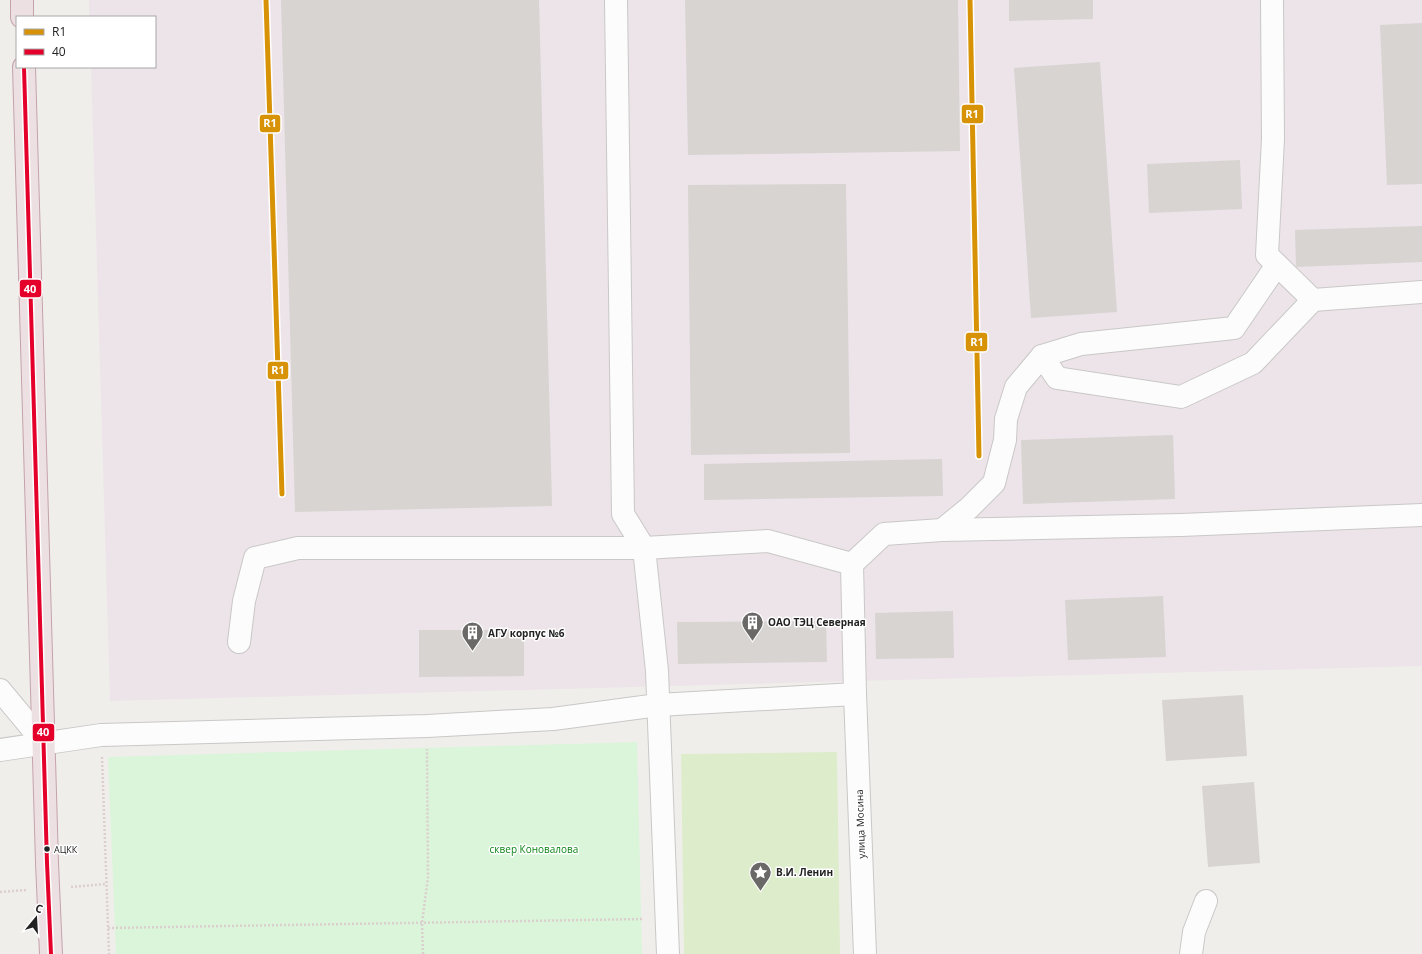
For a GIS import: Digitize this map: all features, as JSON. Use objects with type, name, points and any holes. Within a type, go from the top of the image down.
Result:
[{"type":"highway","points":[[22,0],[22,16]]},
{"type":"highway","points":[[24,68],[51,954]]},
{"type":"street","points":[[616,0],[622,514],[644,548],[657,671],[668,954]]},
{"type":"street","points":[[1272,0],[1273,139],[1267,254],[1313,300]]},
{"type":"street","points":[[942,530],[969,508],[994,483],[1005,440],[1006,419],[1016,387],[1042,356],[1081,344],[1234,328],[1277,265]]},
{"type":"street","points":[[1042,356],[1057,378],[1181,397],[1253,364],[1313,300],[1422,292]]},
{"type":"street","points":[[239,642],[244,601],[255,558],[298,548],[644,548],[768,541],[852,564],[884,534],[942,530],[1181,526],[1422,515]]},
{"type":"street","name":"улица Мосина","points":[[852,564],[855,694],[865,954]]},
{"type":"street","points":[[0,690],[44,743]]},
{"type":"street","points":[[0,750],[101,735],[427,726],[554,719],[658,705],[855,694]]},
{"type":"street","points":[[1192,954],[1194,932],[1206,901]]},
{"type":"path","points":[[423,954],[422,923],[428,877],[427,726]]},
{"type":"path","points":[[101,735],[109,954]]},
{"type":"path","points":[[108,928],[666,919]]},
{"type":"shaded area","points":[[89,0],[1422,0],[1422,666],[110,701],[91,68],[156,68],[156,16],[89,16]]},
{"type":"green space","name":"сквер Коновалова","points":[[637,742],[642,954],[116,954],[108,757]]},
{"type":"green space","points":[[837,752],[840,954],[684,954],[681,754]]},
{"type":"building","points":[[281,0],[539,0],[552,506],[295,512]]},
{"type":"building","points":[[685,0],[958,0],[960,151],[688,155]]},
{"type":"building","points":[[1009,0],[1093,0],[1093,19],[1009,21]]},
{"type":"building","points":[[1422,23],[1422,184],[1387,185],[1380,25]]},
{"type":"building","points":[[1100,62],[1117,312],[1031,318],[1014,68]]},
{"type":"building","points":[[1240,160],[1242,209],[1149,213],[1147,164]]},
{"type":"building","points":[[846,184],[850,453],[691,455],[688,185]]},
{"type":"building","points":[[1422,226],[1422,262],[1296,267],[1295,230]]},
{"type":"building","points":[[1173,435],[1175,499],[1023,504],[1021,440]]},
{"type":"building","points":[[942,459],[943,496],[704,500],[704,464]]},
{"type":"building","points":[[1163,596],[1166,657],[1068,660],[1065,600]]},
{"type":"building","points":[[953,611],[954,658],[876,659],[875,613]]},
{"type":"building","name":"ОАО ТЭЦ Северная","points":[[826,621],[827,662],[678,664],[677,622]]},
{"type":"building","name":"АГУ корпус №6","points":[[419,630],[524,630],[524,676],[419,677]]},
{"type":"building","points":[[1243,695],[1247,756],[1166,761],[1162,700]]},
{"type":"building","points":[[1254,782],[1260,863],[1208,867],[1202,786]]},
{"type":"transit line","name":"R1","points":[[266,0],[282,494]]},
{"type":"transit line","name":"R1","points":[[970,0],[979,456]]},
{"type":"transit line","name":"40","points":[[24,68],[47,863],[51,954]]},
{"type":"place","name":"ОАО ТЭЦ Северная","points":[[752,642]]},
{"type":"place","name":"АГУ корпус №6","points":[[472,652]]},
{"type":"place","name":"АЦКК","points":[[47,849]]},
{"type":"place","name":"В.И. Ленин","points":[[760,892]]}]
